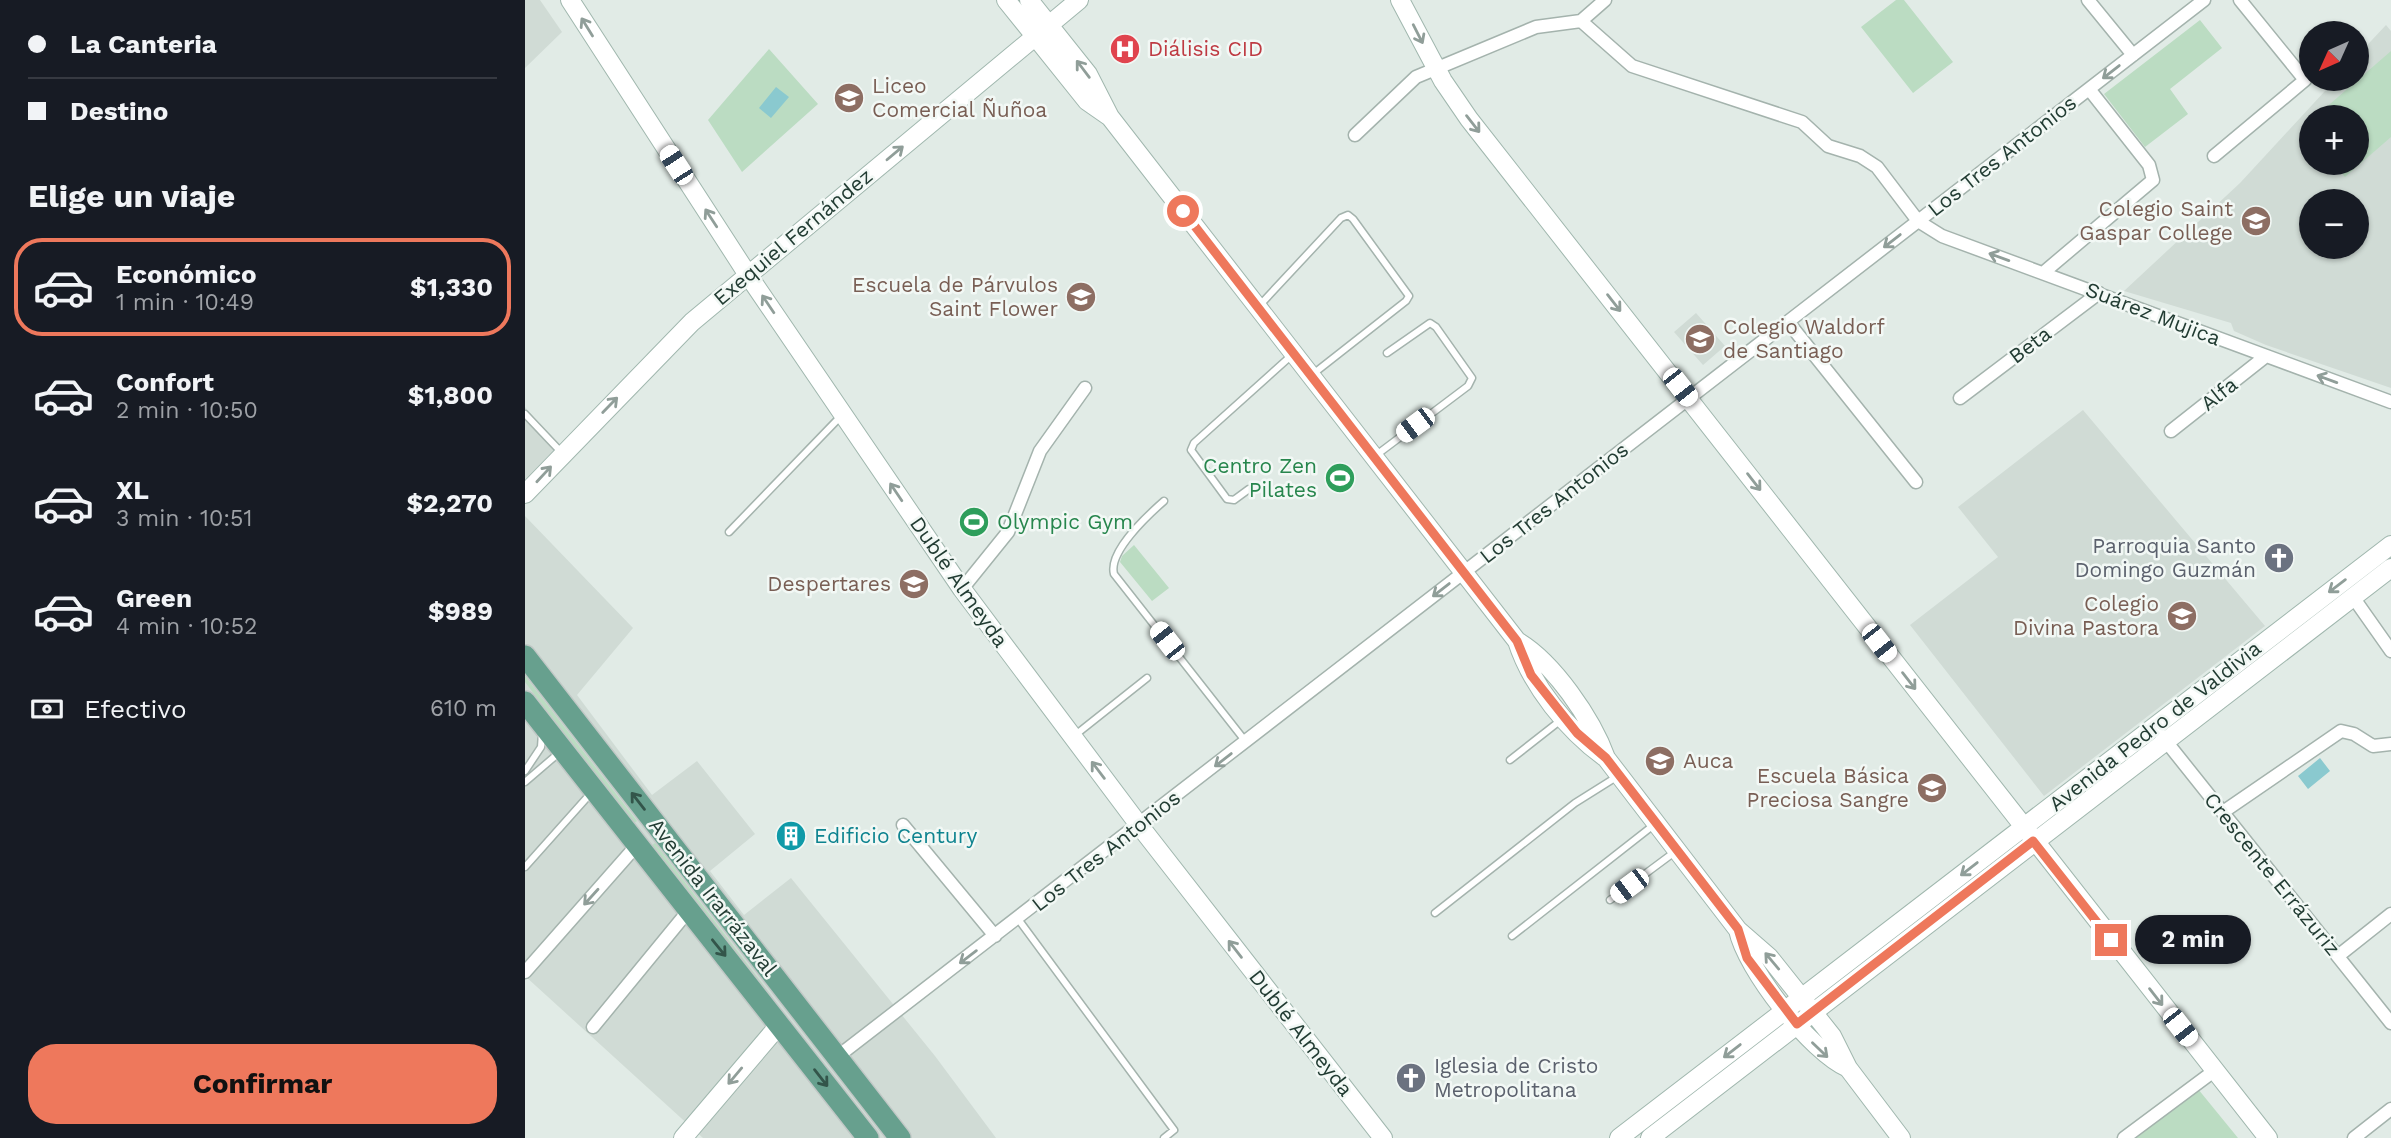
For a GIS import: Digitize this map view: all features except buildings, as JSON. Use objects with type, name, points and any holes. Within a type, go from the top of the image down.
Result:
[{"type":"main road","name":"Dublé Almeyda","points":[[570,0],[748,275],[962,589],[1139,825],[1383,1138]]},
{"type":"main road","points":[[1006,0],[1042,31]]},
{"type":"main road","points":[[1029,0],[1042,31],[1087,101],[1109,117],[1517,641],[1531,675],[1565,718],[1577,733],[1606,758],[1738,929],[1759,946],[1814,1012],[1838,1044],[1848,1068],[1901,1138]]},
{"type":"main road","name":"Exequiel Fernández","points":[[525,494],[670,343],[1079,0]]},
{"type":"main road","points":[[1401,0],[1435,68],[1459,107],[2268,1138]]},
{"type":"main road","name":"Avenida Pedro de Valdivia","points":[[1619,1138],[1802,997],[2028,834],[2160,733],[2391,545]]},
{"type":"main road","name":"Avenida Pedro de Valdivia","points":[[2160,733],[2391,568]]},
{"type":"main road","points":[[1517,641],[1538,656],[1579,707],[1597,734],[1606,758]]},
{"type":"main road","name":"Avenida Irarrázaval","points":[[525,656],[900,1138]]},
{"type":"main road","name":"Avenida Irarrázaval","points":[[525,702],[868,1138]]},
{"type":"main road","name":"Avenida Pedro de Valdivia","points":[[1650,1138],[1814,1012],[2028,834]]},
{"type":"main road","points":[[1738,929],[1747,958],[1797,1024],[1826,1056],[1848,1068]]},
{"type":"main road","points":[[683,1138],[779,1024],[795,1023],[815,1029]]},
{"type":"street","points":[[1355,135],[1416,77],[1537,27],[1581,21],[1605,0]]},
{"type":"street","points":[[2088,0],[2133,55]]},
{"type":"street","name":"Los Tres Antonios","points":[[837,1056],[1018,919],[2204,0]]},
{"type":"street","points":[[2214,156],[2305,80],[2240,0]]},
{"type":"street","points":[[1581,21],[1632,66],[1802,122],[1828,146],[1860,156],[1877,167],[1918,221]]},
{"type":"street","points":[[2043,273],[2153,180],[2149,165],[2089,89]]},
{"type":"street","name":"Suárez Mujica","points":[[1918,221],[1942,236],[2391,402]]},
{"type":"street","name":"Beta","points":[[1960,398],[2099,293]]},
{"type":"street","points":[[1788,322],[1916,482]]},
{"type":"street","name":"Alfa","points":[[2171,431],[2266,356]]},
{"type":"street","points":[[962,589],[1008,532],[1040,451],[1085,388]]},
{"type":"street","points":[[2353,597],[2391,651]]},
{"type":"street","points":[[2223,812],[2341,732],[2354,734],[2373,746],[2384,747],[2391,744]]},
{"type":"street","name":"Crescente Errázuriz","points":[[2160,733],[2391,1023]]},
{"type":"street","points":[[903,825],[995,936]]},
{"type":"street","points":[[525,972],[637,845]]},
{"type":"street","points":[[593,1027],[689,910]]},
{"type":"street","points":[[2338,956],[2391,914]]},
{"type":"street","points":[[2124,1138],[2214,1071]]},
{"type":"street","points":[[2354,1138],[2391,1110]]},
{"type":"lane","points":[[1258,307],[1341,218],[1347,215],[1353,219],[1409,296],[1311,376]]},
{"type":"lane","points":[[1374,457],[1468,386],[1472,378],[1436,327],[1430,323],[1387,353]]},
{"type":"lane","points":[[1249,489],[1234,500],[1227,499],[1191,450],[1194,443],[1294,354]]},
{"type":"lane","points":[[525,414],[563,454]]},
{"type":"lane","points":[[729,532],[842,414]]},
{"type":"lane","points":[[1164,501],[1143,520],[1114,559],[1114,574],[1246,742]]},
{"type":"lane","points":[[1073,737],[1147,678]]},
{"type":"lane","points":[[1510,760],[1565,718]]},
{"type":"lane","points":[[525,771],[541,747],[540,721]]},
{"type":"lane","points":[[525,782],[563,751]]},
{"type":"lane","points":[[1435,913],[1575,803],[1619,775]]},
{"type":"lane","points":[[525,867],[593,790]]},
{"type":"lane","points":[[1512,936],[1656,822]]},
{"type":"lane","points":[[1610,900],[1677,850]]},
{"type":"lane","points":[[1018,919],[1174,1130],[1164,1138]]},
{"type":"shaded area","points":[[525,0],[540,0],[562,32],[525,68]]},
{"type":"shaded area","name":"Colegio Saint Gaspar College","points":[[2386,25],[2391,31],[2391,388],[2266,345],[2234,331],[2231,323],[2124,291],[2240,183],[2299,119],[2299,175],[2369,175],[2369,105],[2312,105],[2325,91],[2369,91],[2369,43]]},
{"type":"shaded area","name":"Colegio Waldorf de Santiago","points":[[1696,313],[1725,346],[1703,365],[1674,332]]},
{"type":"shaded area","points":[[525,407],[562,450],[525,488]]},
{"type":"shaded area","points":[[2083,410],[2265,626],[2044,796],[1910,625],[1998,557],[1958,507]]},
{"type":"shaded area","points":[[525,516],[633,628],[577,695],[652,795],[697,761],[755,834],[710,871],[744,915],[791,878],[935,1056],[996,1138],[703,1138],[525,976]]},
{"type":"green space","points":[[1896,0],[1904,0],[1953,62],[1913,93],[1861,27]]},
{"type":"green space","points":[[2200,20],[2222,48],[2170,89],[2188,114],[2145,147],[2104,94]]},
{"type":"green space","points":[[769,49],[818,104],[742,172],[708,120]]},
{"type":"green space","points":[[2391,51],[2391,137],[2369,156],[2369,105],[2329,105],[2345,91],[2369,91],[2369,70]]},
{"type":"green space","points":[[1134,545],[1169,588],[1152,601],[1120,562],[1122,556]]},
{"type":"green space","points":[[525,676],[637,821],[633,824],[525,682]]},
{"type":"green space","points":[[655,843],[771,995],[768,998],[651,846]]},
{"type":"green space","points":[[2198,1089],[2238,1138],[2134,1138]]},
{"type":"water","points":[[776,87],[789,97],[771,118],[759,108]]},
{"type":"water","points":[[2320,758],[2330,771],[2308,789],[2298,776]]},
{"type":"place","name":"Diálisis CID","points":[[1125,49]]},
{"type":"place","name":"Liceo Comercial Ñuñoa","points":[[849,98]]},
{"type":"place","name":"Colegio Saint Gaspar College","points":[[2256,221]]},
{"type":"place","name":"Escuela de Párvulos Saint Flower","points":[[1081,297]]},
{"type":"place","name":"Colegio Waldorf de Santiago","points":[[1700,339]]},
{"type":"place","name":"Centro Zen Pilates","points":[[1340,478]]},
{"type":"place","name":"Olympic Gym","points":[[974,522]]},
{"type":"place","name":"Parroquia Santo Domingo Guzmán","points":[[2279,558]]},
{"type":"place","name":"Despertares","points":[[914,584]]},
{"type":"place","name":"Colegio Divina Pastora","points":[[2182,616]]},
{"type":"place","name":"Auca","points":[[1660,761]]},
{"type":"place","name":"Escuela Básica Preciosa Sangre","points":[[1932,788]]},
{"type":"place","name":"Edificio Century","points":[[791,836]]},
{"type":"place","name":"Iglesia de Cristo Metropolitana","points":[[1411,1078]]},
{"type":"route","points":[[1183,211],[1517,641],[1531,675],[1577,733],[1606,758],[1738,929],[1747,958],[1797,1024],[2033,841],[2111,940]]}]
